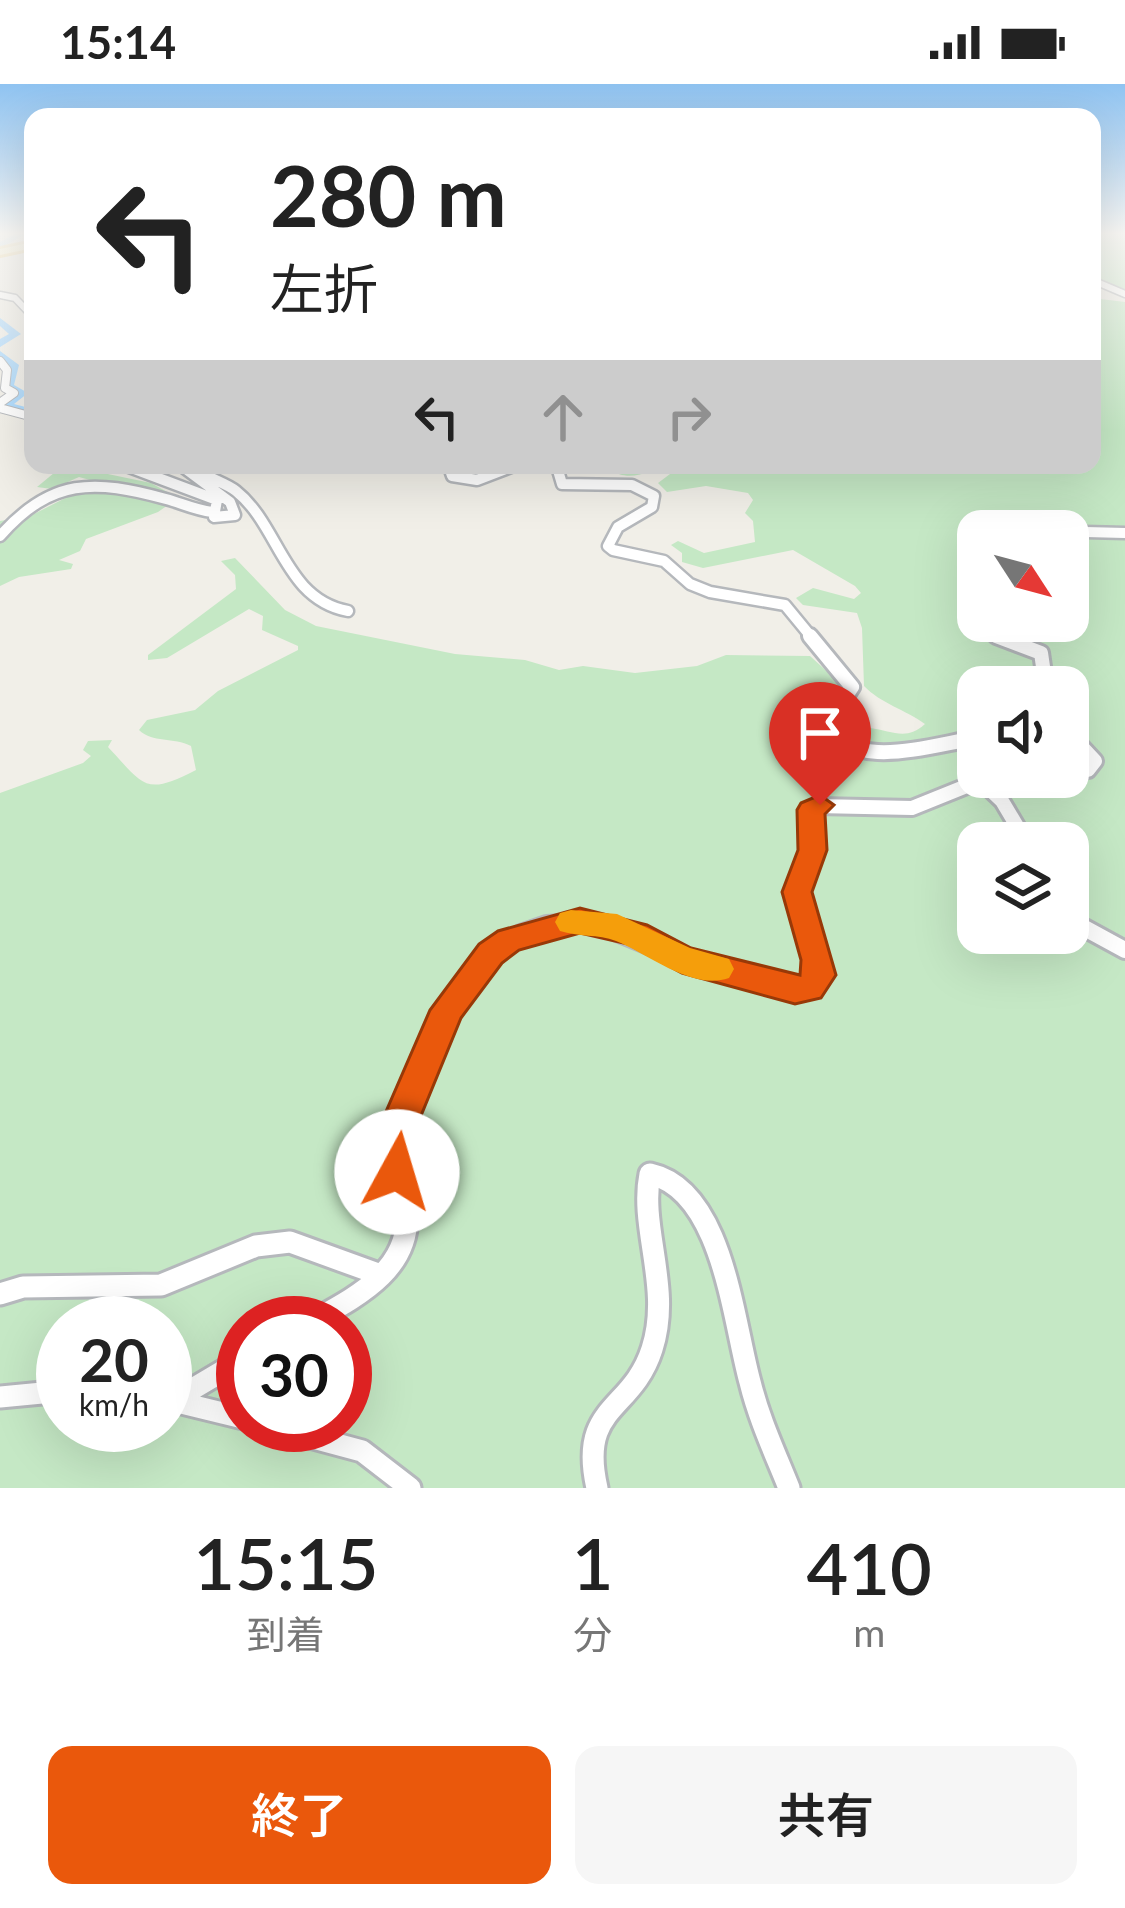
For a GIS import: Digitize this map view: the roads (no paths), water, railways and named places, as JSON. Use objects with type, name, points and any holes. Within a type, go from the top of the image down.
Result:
[{"type":"street","points":[[0,361],[7,370],[5,388],[14,393],[0,405]]},
{"type":"street","points":[[147,474],[217,500],[212,512]]},
{"type":"street","points":[[0,536],[32,500],[77,484],[140,492],[223,519],[236,511],[191,474]]},
{"type":"street","points":[[201,474],[234,489],[266,522],[274,552],[327,607],[348,610]]},
{"type":"street","points":[[451,474],[469,481],[490,474]]},
{"type":"street","points":[[562,474],[562,484],[573,488],[628,483],[654,496],[652,507],[627,519],[609,537],[613,550],[664,561],[690,584],[710,592],[771,599],[789,608],[850,681],[851,694],[828,728],[841,744],[869,752],[957,741]]},
{"type":"street","points":[[1089,531],[1125,532]]},
{"type":"street","points":[[1013,642],[1041,653],[1043,666]]},
{"type":"street","points":[[350,1296],[401,1255],[407,1239],[397,1172],[400,1123],[407,1101],[447,1010],[490,954],[509,940],[580,921],[636,934],[682,959],[795,990],[809,988],[819,975],[818,960],[797,892],[813,850],[811,810],[831,803],[893,811],[913,808],[965,784],[983,783],[1014,822]]},
{"type":"street","points":[[1089,930],[1125,950]]},
{"type":"street","points":[[597,1488],[591,1455],[601,1419],[646,1365],[653,1347],[656,1248],[646,1187],[650,1174],[662,1172],[679,1180],[722,1263],[733,1328],[789,1488]]},
{"type":"street","points":[[0,1294],[23,1287],[161,1286],[256,1246],[290,1242],[323,1250],[381,1275]]},
{"type":"street","points":[[0,1396],[36,1393]]},
{"type":"street","points":[[368,1452],[390,1463],[410,1488]]},
{"type":"waterway","points":[[0,321],[16,334],[0,344]]},
{"type":"waterway","points":[[0,354],[13,365],[8,387],[22,393],[5,405],[24,411]]}]
